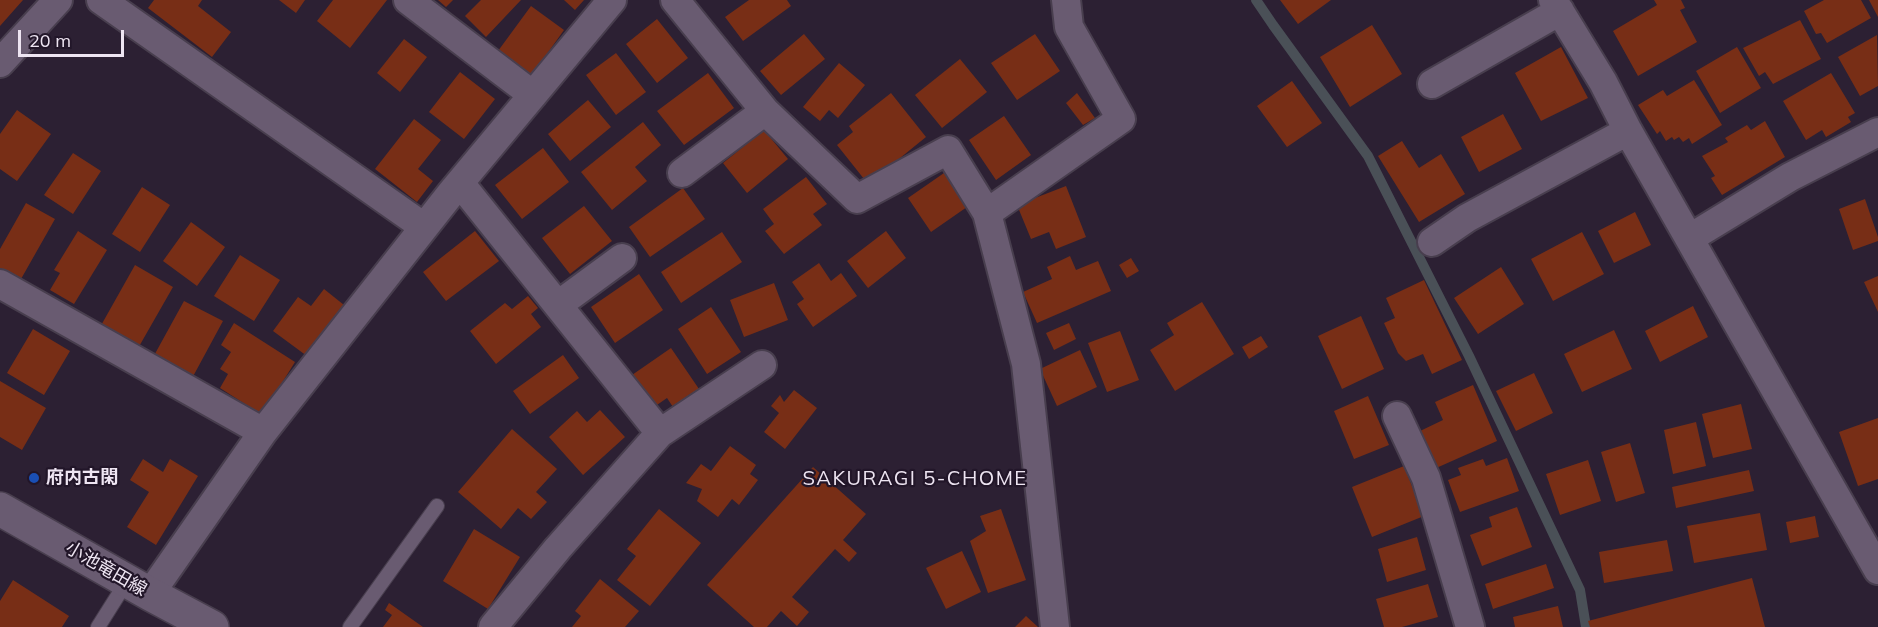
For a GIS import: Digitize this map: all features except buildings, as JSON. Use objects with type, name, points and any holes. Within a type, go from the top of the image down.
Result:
[{"type":"main road","name":"小池竜田線","points":[[0,509],[212,627]]},
{"type":"street","points":[[0,63],[58,0]]},
{"type":"street","points":[[101,0],[424,226]]},
{"type":"street","points":[[408,0],[533,95]]},
{"type":"street","points":[[139,588],[424,226],[612,0]]},
{"type":"street","points":[[675,0],[765,111],[856,199],[948,150],[987,213],[1026,364],[1055,627]]},
{"type":"street","points":[[987,213],[1121,119],[1069,27],[1066,0]]},
{"type":"street","points":[[1432,84],[1556,6],[1603,82],[1878,570]]},
{"type":"street","points":[[682,173],[765,111]]},
{"type":"street","points":[[1432,242],[1467,218],[1628,130]]},
{"type":"street","points":[[1690,238],[1790,177],[1877,133]]},
{"type":"street","points":[[460,183],[660,433]]},
{"type":"street","points":[[558,305],[622,258]]},
{"type":"street","points":[[0,284],[263,432]]},
{"type":"street","points":[[493,627],[558,548],[660,433],[762,365]]},
{"type":"street","points":[[1397,416],[1426,478],[1470,627]]},
{"type":"lane","points":[[350,627],[437,506]]},
{"type":"lane","points":[[98,627],[139,588]]},
{"type":"waterway","points":[[1256,0],[1368,156],[1469,356],[1580,590],[1586,627]]},
{"type":"place","name":"府内古閑","points":[[34,478]]},
{"type":"district","name":"SAKURAGI 5-CHOME","points":[[915,479]]}]
